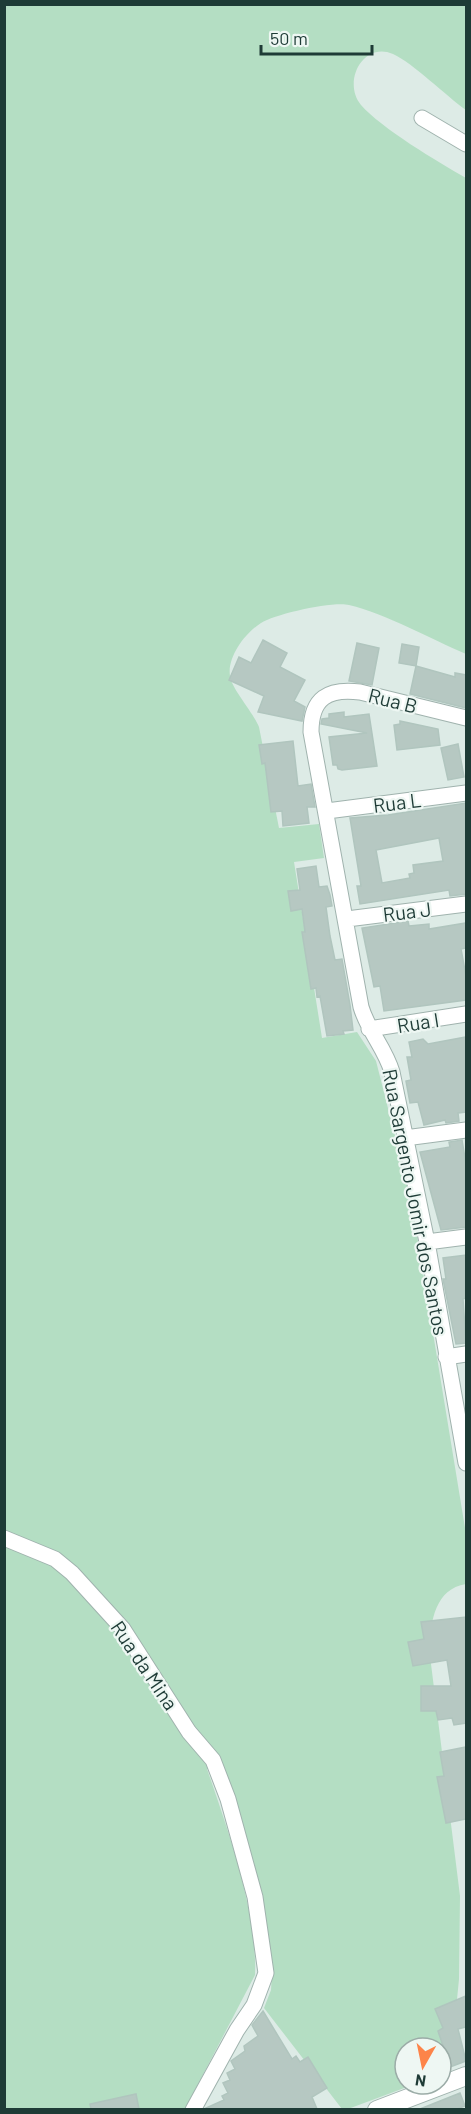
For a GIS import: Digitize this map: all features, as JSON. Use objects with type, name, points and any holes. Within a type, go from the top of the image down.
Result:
[{"type":"street","points":[[422,118],[466,144]]},
{"type":"street","name":"Rua B","points":[[320,700],[337,692],[351,691],[466,718]]},
{"type":"street","name":"Rua Sargento Jomir dos Santos","points":[[320,700],[312,712],[311,732],[362,1007],[369,1029],[389,1062],[427,1242],[466,1463]]},
{"type":"street","name":"Rua L","points":[[327,811],[466,793]]},
{"type":"street","name":"Rua J","points":[[347,919],[466,904]]},
{"type":"street","name":"Rua I","points":[[369,1029],[466,1014]]},
{"type":"street","points":[[405,1138],[466,1130]]},
{"type":"street","points":[[427,1242],[466,1237]]},
{"type":"street","points":[[446,1357],[466,1354]]},
{"type":"street","name":"Rua da Mina","points":[[4,1538],[55,1559],[123,1629],[189,1732],[213,1760],[228,1799],[255,1897],[266,1973],[254,2005],[237,2030],[193,2109]]},
{"type":"street","points":[[377,2109],[466,2076]]},
{"type":"green space","points":[[5,5],[466,5],[466,110],[393,54],[373,53],[365,58],[355,75],[354,86],[361,105],[382,124],[466,178],[466,654],[378,614],[341,604],[291,612],[261,623],[238,646],[230,669],[234,687],[259,727],[279,828],[319,824],[324,858],[294,862],[322,1038],[357,1032],[376,1061],[411,1199],[466,1534],[466,1584],[447,1592],[441,1599],[433,1617],[429,1648],[460,1896],[459,1979],[453,2040],[453,2036],[393,2036],[393,2092],[348,2109],[342,2109],[264,2008],[271,1990],[272,1972],[220,1766],[207,1769],[240,1871],[252,1925],[255,1975],[185,2109],[5,2110]]},
{"type":"building","points":[[263,640],[287,653],[280,667],[305,680],[294,701],[305,707],[302,721],[258,712],[264,696],[229,680],[239,657],[251,663]]},
{"type":"building","points":[[357,643],[379,648],[372,685],[349,681]]},
{"type":"building","points":[[402,644],[419,647],[416,666],[399,663]]},
{"type":"building","points":[[416,666],[455,677],[455,673],[466,675],[466,708],[410,694]]},
{"type":"building","points":[[344,712],[344,717],[369,714],[377,766],[342,770],[338,769],[337,765],[333,765],[329,737],[367,733],[321,724],[322,719],[329,718],[329,714]]},
{"type":"building","points":[[400,721],[438,729],[440,745],[397,750],[394,725],[400,724]]},
{"type":"building","points":[[293,741],[298,786],[311,784],[315,807],[307,807],[309,823],[283,826],[282,811],[271,812],[265,763],[262,764],[259,745]]},
{"type":"building","points":[[458,744],[464,777],[448,780],[441,748]]},
{"type":"building","points":[[466,803],[466,894],[450,896],[449,890],[360,904],[357,886],[361,886],[350,818],[388,815]],"holes":[[[439,838],[443,861],[413,865],[414,873],[409,874],[410,878],[382,883],[376,850]]]},
{"type":"building","points":[[316,866],[319,887],[327,886],[330,895],[332,906],[326,907],[330,936],[335,960],[342,959],[353,1030],[343,1031],[344,1034],[327,1036],[320,996],[317,997],[316,988],[311,989],[302,932],[305,932],[302,909],[291,911],[288,891],[300,890],[297,869]]},
{"type":"building","points":[[408,921],[409,926],[429,924],[429,929],[466,923],[466,948],[461,949],[466,976],[466,1000],[384,1011],[380,986],[374,987],[362,928]]},
{"type":"building","points":[[466,1037],[466,1112],[458,1113],[459,1121],[446,1123],[445,1120],[424,1125],[418,1102],[410,1103],[406,1081],[411,1080],[407,1057],[412,1057],[409,1042],[423,1039],[428,1044]]},
{"type":"building","points":[[462,1140],[466,1164],[466,1227],[441,1230],[420,1152],[450,1147],[449,1142]]},
{"type":"building","points":[[466,1255],[466,1298],[463,1299],[466,1343],[456,1344],[443,1279],[446,1279],[443,1258]]},
{"type":"building","points":[[466,1617],[466,1723],[454,1725],[452,1718],[438,1720],[436,1711],[421,1711],[421,1686],[451,1686],[447,1660],[413,1666],[408,1642],[424,1639],[421,1622]]},
{"type":"building","points":[[466,1747],[466,1819],[446,1823],[437,1777],[444,1776],[440,1752]]},
{"type":"building","points":[[466,1996],[466,2027],[458,2029],[466,2061],[453,2066],[453,2036],[440,2036],[438,2031],[443,2028],[435,2009]]},
{"type":"building","points":[[263,2011],[292,2059],[296,2056],[300,2062],[308,2057],[327,2088],[312,2097],[317,2109],[204,2109],[224,2100],[222,2096],[228,2093],[223,2083],[230,2080],[227,2073],[235,2069],[231,2061],[245,2051],[244,2046],[258,2036],[252,2025]]},
{"type":"building","points":[[460,2093],[465,2106],[457,2109],[420,2109],[453,2096]]},
{"type":"building","points":[[136,2094],[139,2109],[91,2109],[90,2104]]}]
